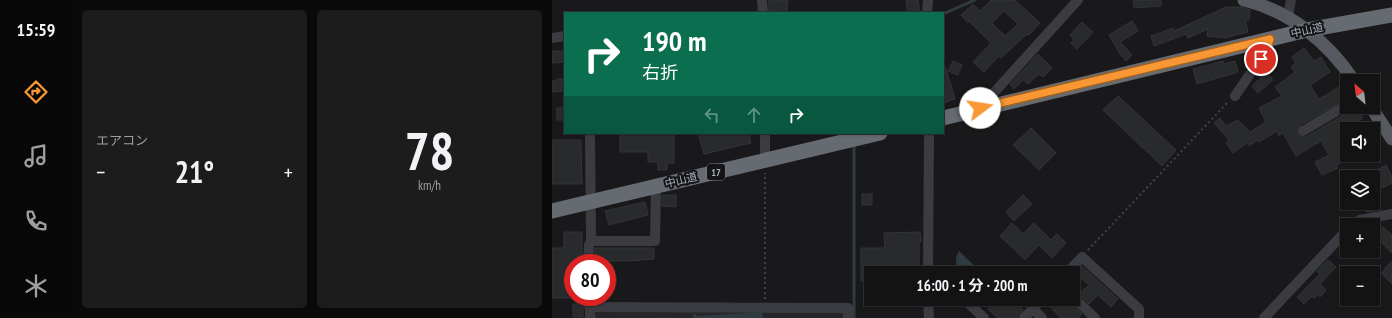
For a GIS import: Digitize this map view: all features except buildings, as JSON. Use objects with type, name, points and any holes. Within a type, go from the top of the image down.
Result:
[{"type":"highway","name":"中山道","points":[[944,118],[1307,30],[1392,15]]},
{"type":"highway","name":"中山道","points":[[552,211],[876,134]]},
{"type":"main road","points":[[1244,0],[1262,5],[1288,16],[1307,30],[1333,54],[1349,74]]},
{"type":"main road","points":[[1376,114],[1392,139]]},
{"type":"street","points":[[762,0],[763,12]]},
{"type":"street","points":[[927,12],[928,0]]},
{"type":"street","points":[[980,108],[1078,0]]},
{"type":"street","points":[[1288,16],[1291,0]]},
{"type":"street","points":[[553,37],[564,36]]},
{"type":"street","points":[[1235,96],[1267,49],[1270,39]]},
{"type":"street","points":[[1303,131],[1340,110]]},
{"type":"street","points":[[588,254],[588,245],[591,241],[590,134]]},
{"type":"street","points":[[765,134],[765,160]]},
{"type":"street","points":[[929,134],[931,266]]},
{"type":"street","points":[[591,241],[655,241],[656,186]]},
{"type":"street","points":[[1371,218],[1392,214]]},
{"type":"street","points":[[1264,318],[1340,237]]},
{"type":"street","points":[[1074,266],[1082,257],[1139,309],[1139,318]]},
{"type":"street","points":[[616,303],[765,308],[848,308],[848,318]]},
{"type":"street","points":[[1080,304],[1095,318]]},
{"type":"street","points":[[589,306],[590,318]]},
{"type":"street","points":[[928,306],[928,318]]},
{"type":"street","points":[[971,306],[984,318]]},
{"type":"street","points":[[1024,318],[1036,306]]},
{"type":"street","points":[[1033,309],[1042,318]]},
{"type":"path","points":[[1082,257],[1235,96]]},
{"type":"path","points":[[765,160],[765,308]]},
{"type":"shaded area","points":[[959,251],[975,266],[957,266],[956,257]]},
{"type":"shaded area","points":[[598,310],[841,311],[845,315],[845,318],[594,318],[594,313]]},
{"type":"shaded area","points":[[762,312],[763,318],[693,318],[693,314],[696,314],[697,316]]},
{"type":"waterway","points":[[944,14],[975,0]]},
{"type":"waterway","points":[[854,144],[854,318]]},
{"type":"route","points":[[980,108],[1270,39],[1267,49],[1261,59]]}]
